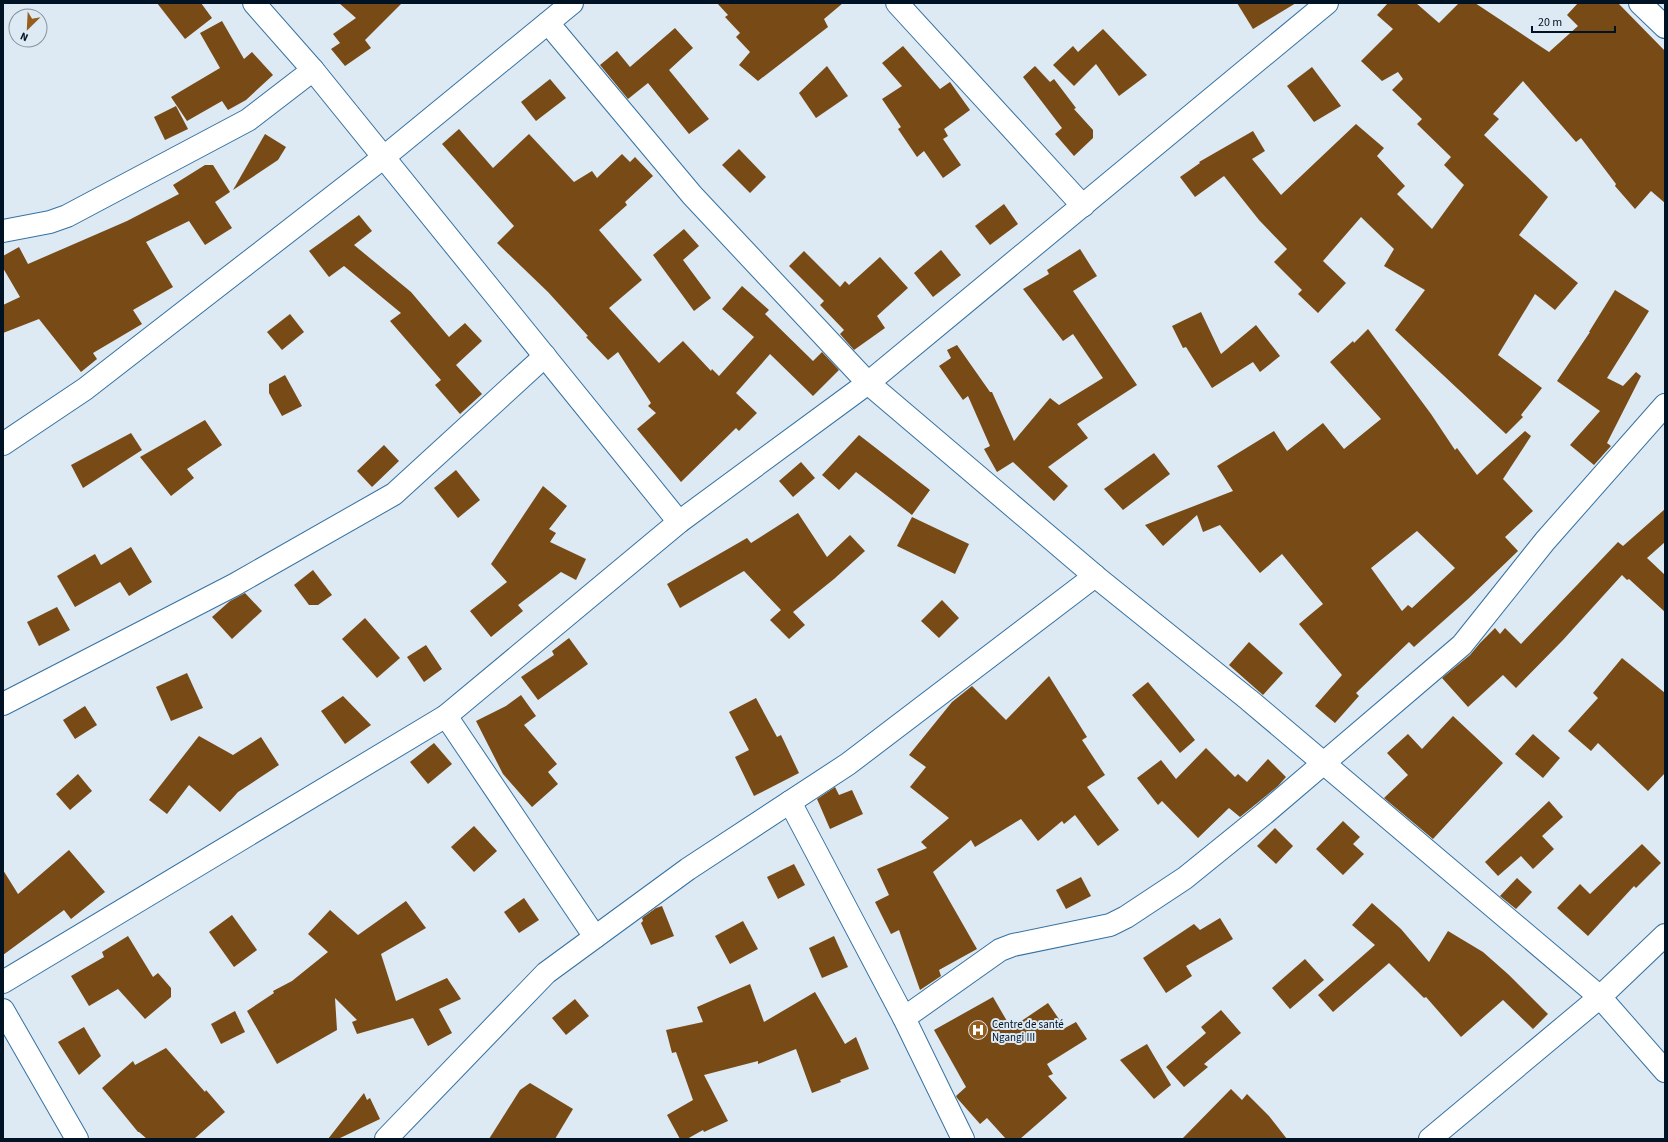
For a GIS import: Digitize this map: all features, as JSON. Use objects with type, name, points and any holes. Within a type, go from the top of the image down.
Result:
[{"type":"street","points":[[254,3],[314,70],[679,522]]},
{"type":"street","points":[[3,444],[85,389],[384,157],[572,3]]},
{"type":"street","points":[[897,3],[1084,206]]},
{"type":"street","points":[[3,982],[446,716],[679,522],[868,383],[1328,3]]},
{"type":"street","points":[[1640,3],[1665,27]]},
{"type":"street","points":[[548,23],[692,195],[868,383],[1096,576],[1323,762],[1600,997],[1665,1071]]},
{"type":"street","points":[[3,231],[50,222],[67,216],[248,120],[314,70]]},
{"type":"street","points":[[3,704],[234,585],[394,494],[545,356]]},
{"type":"street","points":[[904,1018],[1000,950],[1013,945],[1110,925],[1126,917],[1185,878],[1264,814],[1323,762],[1462,645],[1545,541],[1665,405]]},
{"type":"street","points":[[386,1139],[546,973],[688,869],[848,764],[1096,576]]},
{"type":"street","points":[[446,716],[595,937]]},
{"type":"street","points":[[790,802],[904,1018],[963,1139]]},
{"type":"street","points":[[1430,1139],[1600,997],[1665,935]]},
{"type":"street","points":[[3,1010],[77,1139]]},
{"type":"building","points":[[157,3],[201,3],[212,18],[185,39]]},
{"type":"building","points":[[339,3],[402,3],[365,40],[371,48],[345,66],[331,49],[340,43],[333,34],[356,18]]},
{"type":"building","points":[[717,3],[843,3],[824,19],[828,27],[758,81],[739,65],[750,52],[736,37],[740,33],[725,17],[728,15]]},
{"type":"building","points":[[1237,3],[1296,3],[1253,29]]},
{"type":"building","points":[[1388,3],[1416,3],[1439,23],[1459,3],[1475,3],[1549,52],[1578,26],[1567,15],[1578,3],[1618,3],[1665,51],[1665,203],[1651,191],[1635,209],[1615,186],[1616,184],[1581,138],[1576,142],[1523,81],[1493,114],[1499,119],[1484,135],[1548,197],[1519,235],[1578,283],[1555,310],[1535,294],[1498,355],[1542,388],[1521,415],[1523,417],[1506,434],[1395,330],[1425,290],[1384,266],[1394,249],[1361,217],[1323,261],[1346,283],[1318,313],[1298,294],[1302,290],[1274,262],[1287,249],[1259,220],[1224,176],[1195,197],[1180,177],[1200,163],[1199,162],[1253,131],[1265,151],[1252,159],[1281,195],[1356,124],[1384,148],[1377,156],[1405,186],[1397,194],[1432,229],[1464,185],[1444,165],[1451,157],[1417,124],[1422,119],[1392,90],[1403,79],[1398,72],[1382,81],[1361,61],[1393,29],[1377,15]]},
{"type":"building","points":[[222,21],[244,59],[252,52],[273,75],[246,100],[228,110],[222,101],[187,121],[171,97],[220,68],[200,33]]},
{"type":"building","points":[[675,28],[693,48],[669,70],[709,119],[689,134],[648,83],[628,99],[600,65],[617,51],[630,67]]},
{"type":"building","points":[[1103,29],[1147,75],[1119,96],[1096,64],[1074,86],[1053,65],[1073,46],[1078,52]]},
{"type":"building","points":[[903,46],[940,89],[950,82],[970,110],[944,129],[948,136],[943,139],[961,165],[943,178],[924,151],[917,157],[898,129],[901,127],[882,99],[902,86],[882,63]]},
{"type":"building","points":[[827,66],[848,96],[816,118],[799,93]]},
{"type":"building","points":[[1035,66],[1050,82],[1054,79],[1076,108],[1074,109],[1093,130],[1093,138],[1074,156],[1055,134],[1062,128],[1023,77]]},
{"type":"building","points":[[1312,67],[1341,106],[1314,122],[1287,86]]},
{"type":"building","points":[[550,79],[566,98],[536,121],[521,102]]},
{"type":"building","points":[[176,106],[188,129],[165,140],[154,117]]},
{"type":"building","points":[[459,129],[493,168],[529,134],[574,182],[592,171],[597,178],[622,154],[630,162],[635,157],[653,176],[625,202],[627,205],[599,230],[642,280],[609,308],[659,363],[683,341],[711,371],[712,369],[719,376],[754,337],[722,309],[742,286],[769,310],[765,314],[813,361],[822,352],[839,370],[813,396],[770,354],[736,393],[757,413],[739,431],[736,428],[681,482],[637,429],[656,413],[648,406],[651,403],[618,352],[608,360],[586,337],[588,336],[548,292],[497,243],[514,226],[442,144]]},
{"type":"building","points":[[265,134],[286,147],[278,160],[233,190]]},
{"type":"building","points":[[739,149],[766,177],[750,193],[722,165]]},
{"type":"building","points":[[205,165],[213,165],[230,192],[215,202],[232,228],[205,245],[189,221],[146,242],[173,287],[133,310],[142,324],[93,353],[97,359],[81,372],[39,319],[3,333],[3,305],[20,297],[3,268],[3,256],[19,247],[28,264],[127,221],[179,194],[173,185]]},
{"type":"building","points":[[1004,204],[1018,224],[990,245],[975,226]]},
{"type":"building","points":[[359,215],[372,231],[354,245],[411,292],[449,337],[465,323],[482,341],[456,365],[482,394],[460,414],[435,385],[441,380],[390,321],[401,313],[344,266],[329,277],[309,251]]},
{"type":"building","points":[[684,229],[699,246],[683,260],[711,298],[694,311],[653,255]]},
{"type":"building","points":[[1080,249],[1097,276],[1073,291],[1137,385],[1077,424],[1088,438],[1048,467],[1068,486],[1054,501],[1013,462],[997,472],[984,449],[990,446],[968,396],[963,400],[939,366],[951,358],[947,350],[957,345],[990,392],[992,392],[1014,441],[1050,398],[1059,405],[1103,378],[1073,334],[1063,341],[1023,289],[1049,274],[1047,270]]},
{"type":"building","points":[[941,250],[961,275],[933,297],[914,273]]},
{"type":"building","points":[[804,251],[840,287],[845,281],[849,285],[880,257],[908,288],[877,316],[885,328],[854,350],[840,334],[844,330],[820,305],[824,301],[789,266]]},
{"type":"building","points":[[1615,290],[1649,311],[1607,378],[1623,386],[1636,372],[1641,376],[1607,443],[1611,446],[1594,465],[1570,445],[1600,411],[1557,381],[1590,332]]},
{"type":"building","points":[[1201,312],[1221,354],[1256,325],[1280,356],[1260,372],[1253,362],[1212,388],[1186,347],[1183,348],[1172,326]]},
{"type":"building","points":[[290,314],[304,332],[282,350],[267,332]]},
{"type":"building","points":[[1368,329],[1431,414],[1455,450],[1457,448],[1477,475],[1525,431],[1531,436],[1503,479],[1533,511],[1505,537],[1518,551],[1468,599],[1414,647],[1409,642],[1356,693],[1359,696],[1335,723],[1315,706],[1342,675],[1299,624],[1323,604],[1282,554],[1260,573],[1220,525],[1203,532],[1197,515],[1163,546],[1145,525],[1233,491],[1217,466],[1274,431],[1287,451],[1323,423],[1344,449],[1381,419],[1330,362],[1353,341],[1354,343]],"holes":[[[1417,531],[1455,568],[1412,608],[1408,605],[1402,611],[1371,568]]]},
{"type":"building","points":[[285,375],[302,406],[282,416],[269,393],[269,384]]},
{"type":"building","points":[[205,420],[222,445],[187,469],[194,478],[171,496],[140,457]]},
{"type":"building","points":[[131,433],[142,450],[83,488],[71,465]]},
{"type":"building","points":[[859,435],[930,490],[912,515],[856,472],[839,490],[822,475]]},
{"type":"building","points":[[384,445],[399,461],[372,487],[357,471]]},
{"type":"building","points":[[1154,453],[1170,474],[1123,510],[1104,489]]},
{"type":"building","points":[[801,462],[815,478],[793,497],[779,481]]},
{"type":"building","points":[[456,470],[480,500],[458,518],[434,488]]},
{"type":"building","points":[[543,486],[567,506],[549,529],[556,533],[550,542],[586,559],[576,580],[561,572],[518,605],[523,611],[491,637],[470,611],[507,582],[491,564]]},
{"type":"building","points":[[1665,509],[1665,542],[1647,558],[1665,575],[1665,612],[1629,579],[1627,580],[1622,575],[1563,640],[1516,688],[1503,675],[1468,707],[1442,678],[1470,655],[1495,628],[1500,634],[1505,628],[1521,644],[1618,542],[1623,546]]},
{"type":"building","points":[[798,513],[827,557],[850,535],[865,551],[834,579],[793,612],[805,625],[789,639],[770,620],[781,610],[744,571],[680,608],[667,584],[747,538],[751,543]]},
{"type":"building","points":[[912,517],[969,544],[955,574],[897,546]]},
{"type":"building","points":[[131,547],[152,582],[129,596],[120,582],[75,607],[57,576],[95,554],[101,565]]},
{"type":"building","points":[[313,570],[332,595],[318,605],[309,605],[294,585]]},
{"type":"building","points":[[245,593],[262,611],[232,639],[212,617],[230,601]]},
{"type":"building","points":[[942,600],[959,618],[939,638],[921,621]]},
{"type":"building","points":[[57,607],[70,630],[39,646],[27,622]]},
{"type":"building","points":[[365,618],[400,658],[377,678],[342,639]]},
{"type":"building","points":[[569,638],[588,664],[538,700],[521,677],[554,655],[552,651]]},
{"type":"building","points":[[1249,642],[1283,673],[1263,695],[1229,665]]},
{"type":"building","points":[[426,645],[442,669],[424,682],[407,657]]},
{"type":"building","points":[[1622,658],[1665,693],[1665,773],[1648,791],[1598,743],[1591,751],[1568,731],[1598,698],[1593,693]]},
{"type":"building","points":[[187,673],[203,708],[171,721],[156,687]]},
{"type":"building","points":[[1049,676],[1087,737],[1082,740],[1105,775],[1087,787],[1119,830],[1098,846],[1075,815],[1064,824],[1062,821],[1038,841],[1021,819],[975,847],[971,840],[933,872],[977,949],[939,970],[941,976],[920,990],[899,930],[891,934],[875,902],[889,895],[877,869],[927,848],[921,842],[949,818],[910,787],[926,767],[909,755],[952,702],[972,686],[1006,720]]},
{"type":"building","points":[[1148,682],[1195,740],[1180,753],[1132,695]]},
{"type":"building","points":[[521,695],[536,716],[524,725],[557,764],[548,772],[558,784],[532,807],[503,774],[476,721],[506,706]]},
{"type":"building","points":[[343,696],[371,725],[345,744],[321,711]]},
{"type":"building","points":[[756,698],[777,737],[781,735],[799,773],[754,796],[735,757],[749,750],[729,712]]},
{"type":"building","points":[[85,706],[97,725],[75,739],[63,720]]},
{"type":"building","points":[[1453,716],[1503,763],[1433,839],[1384,798],[1408,775],[1387,753],[1408,734],[1422,749]]},
{"type":"building","points":[[1533,734],[1560,758],[1543,778],[1515,754]]},
{"type":"building","points":[[199,736],[233,755],[261,737],[279,765],[238,792],[220,812],[189,785],[167,814],[149,800]]},
{"type":"building","points":[[434,743],[452,764],[428,784],[410,762]]},
{"type":"building","points":[[1206,748],[1235,777],[1238,774],[1247,782],[1268,759],[1286,777],[1278,786],[1240,817],[1229,808],[1198,838],[1162,801],[1158,805],[1137,778],[1161,760],[1176,779]]},
{"type":"building","points":[[78,774],[92,791],[70,810],[56,794]]},
{"type":"building","points":[[835,787],[839,795],[852,790],[863,814],[830,829],[817,799]]},
{"type":"building","points":[[1549,801],[1563,817],[1542,836],[1554,849],[1533,869],[1521,856],[1498,876],[1485,862]]},
{"type":"building","points":[[1343,821],[1360,837],[1353,844],[1364,854],[1343,875],[1316,849]]},
{"type":"building","points":[[474,826],[497,851],[474,872],[451,847]]},
{"type":"building","points":[[1275,828],[1293,846],[1276,864],[1257,846]]},
{"type":"building","points":[[1642,844],[1661,863],[1636,888],[1634,886],[1588,936],[1557,908],[1580,884],[1590,894]]},
{"type":"building","points":[[69,850],[105,892],[71,919],[64,910],[3,955],[3,870],[18,894]]},
{"type":"building","points":[[794,864],[805,885],[778,899],[767,877]]},
{"type":"building","points":[[1081,877],[1091,896],[1066,909],[1056,890]]},
{"type":"building","points":[[1517,878],[1532,892],[1516,909],[1500,896]]},
{"type":"building","points":[[524,898],[539,920],[519,933],[504,912]]},
{"type":"building","points":[[406,901],[426,928],[381,954],[396,1001],[447,978],[461,999],[439,1009],[452,1033],[428,1046],[413,1018],[357,1034],[352,1022],[357,1020],[335,998],[337,1030],[277,1064],[247,1011],[274,993],[273,991],[292,981],[328,952],[308,934],[330,910],[358,935]]},
{"type":"building","points":[[1372,903],[1401,929],[1429,962],[1448,931],[1483,952],[1509,975],[1548,1014],[1533,1029],[1503,1000],[1461,1037],[1426,997],[1424,998],[1389,963],[1333,1012],[1318,995],[1375,945],[1352,925]]},
{"type":"building","points":[[662,906],[674,936],[651,945],[641,923],[643,921],[642,918],[656,908]]},
{"type":"building","points":[[232,915],[257,950],[234,967],[209,932]]},
{"type":"building","points":[[1220,918],[1233,939],[1186,966],[1192,976],[1166,993],[1143,958],[1194,924],[1200,930]]},
{"type":"building","points":[[743,921],[758,949],[730,964],[715,936]]},
{"type":"building","points":[[128,936],[153,977],[158,973],[171,988],[171,997],[145,1019],[118,989],[89,1006],[71,976],[104,957],[102,952]]},
{"type":"building","points":[[834,936],[848,967],[822,978],[809,948]]},
{"type":"building","points":[[1305,959],[1324,980],[1290,1009],[1272,988]]},
{"type":"building","points":[[750,984],[764,1022],[815,992],[845,1044],[856,1037],[869,1069],[812,1093],[796,1049],[758,1064],[758,1061],[704,1075],[728,1121],[704,1132],[703,1130],[687,1139],[680,1139],[667,1115],[693,1100],[676,1052],[672,1053],[666,1030],[703,1022],[697,1007]]},
{"type":"building","points":[[993,997],[1011,1028],[1048,1003],[1065,1028],[1076,1022],[1087,1039],[1047,1064],[1053,1074],[1048,1076],[1067,1098],[1020,1139],[1006,1139],[987,1118],[980,1124],[957,1098],[956,1096],[966,1087],[934,1030]]},
{"type":"building","points":[[575,999],[589,1016],[566,1035],[552,1018]]},
{"type":"building","points":[[1221,1010],[1241,1033],[1204,1064],[1208,1067],[1184,1087],[1166,1067],[1206,1033],[1201,1027]]},
{"type":"building","points":[[235,1011],[245,1032],[221,1044],[211,1024]]},
{"type":"building","points":[[84,1027],[101,1056],[79,1075],[58,1042]]},
{"type":"building","points":[[1147,1044],[1171,1085],[1154,1099],[1120,1060]]},
{"type":"building","points":[[166,1048],[225,1112],[194,1139],[147,1139],[138,1132],[102,1088],[133,1061],[135,1065]]},
{"type":"building","points":[[530,1083],[573,1109],[555,1139],[489,1139],[520,1090]]},
{"type":"building","points":[[1231,1089],[1242,1100],[1247,1094],[1269,1116],[1287,1139],[1182,1139]]},
{"type":"building","points":[[364,1093],[367,1100],[370,1098],[380,1119],[338,1139],[328,1139]]},
{"type":"place","name":"Centre de santé Ngangi III","points":[[978,1030]]}]
